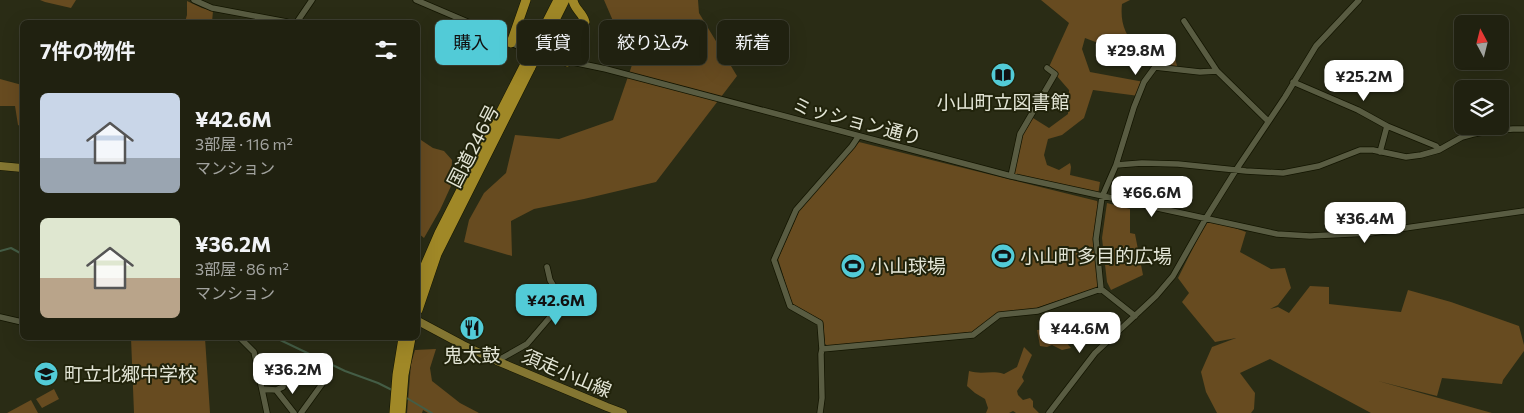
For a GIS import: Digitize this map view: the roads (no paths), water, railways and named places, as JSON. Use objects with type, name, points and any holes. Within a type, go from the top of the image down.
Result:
[{"type":"highway","points":[[511,43],[526,0]]},
{"type":"highway","points":[[545,20],[549,8],[548,0]]},
{"type":"highway","points":[[548,20],[558,0]]},
{"type":"highway","points":[[555,20],[565,0]]},
{"type":"highway","points":[[573,0],[584,20]]},
{"type":"highway","points":[[557,20],[569,11],[581,13]]},
{"type":"highway","name":"国道246号","points":[[420,280],[439,233],[528,65]]},
{"type":"highway","name":"国道246号","points":[[420,304],[437,254],[528,65]]},
{"type":"highway","points":[[394,413],[398,397],[403,340]]},
{"type":"highway","points":[[400,375],[410,340]]},
{"type":"highway","points":[[398,397],[401,413]]},
{"type":"main road","points":[[0,166],[20,168]]},
{"type":"main road","name":"須走小山線","points":[[420,322],[497,361],[623,413]]},
{"type":"street","points":[[194,0],[212,8],[276,20]]},
{"type":"street","points":[[298,20],[312,0]]},
{"type":"street","name":"ミッション通り","points":[[416,0],[517,46]]},
{"type":"street","points":[[1049,413],[1095,353],[1156,296],[1173,276],[1206,218],[1316,46],[1359,0]]},
{"type":"street","points":[[1184,21],[1217,71],[1268,121]]},
{"type":"street","name":"ミッション通り","points":[[583,65],[606,69],[1010,176],[1277,234],[1310,236],[1378,232],[1524,211]]},
{"type":"street","points":[[1135,316],[1101,289],[1096,239],[1102,197],[1116,165],[1144,82],[1155,67],[1200,72],[1217,71]]},
{"type":"street","points":[[1010,176],[1020,134],[1055,74],[1047,68]]},
{"type":"street","points":[[1293,82],[1436,146],[1440,150]]},
{"type":"street","points":[[1380,152],[1388,126]]},
{"type":"street","points":[[1116,165],[1142,163],[1178,164],[1283,173],[1319,166],[1360,150],[1373,150],[1406,157],[1440,150],[1462,137],[1473,134],[1497,130],[1524,130]]},
{"type":"street","points":[[820,413],[822,398],[822,349],[820,323],[790,306],[774,260],[796,210],[858,137]]},
{"type":"street","points":[[497,361],[527,344],[563,302],[550,280],[547,267]]},
{"type":"street","points":[[822,349],[973,335],[999,315],[1038,311],[1101,289]]},
{"type":"street","points":[[0,317],[20,322]]},
{"type":"street","points":[[242,340],[254,352],[267,413]]},
{"type":"street","points":[[262,389],[276,390],[283,387],[282,366]]},
{"type":"street","points":[[284,378],[288,376],[309,378],[319,380],[322,384],[301,413]]},
{"type":"street","points":[[276,390],[294,413]]},
{"type":"waterway","points":[[0,251],[11,248],[20,253]]},
{"type":"waterway","points":[[280,340],[345,371],[392,390]]},
{"type":"waterway","points":[[405,397],[432,413]]},
{"type":"place","name":"小山町立図書館","points":[[1003,75]]},
{"type":"place","name":"小山町多目的広場","points":[[1003,256]]},
{"type":"place","name":"小山球場","points":[[853,266]]},
{"type":"place","name":"鬼太鼓","points":[[472,328]]},
{"type":"place","name":"町立北郷中学校","points":[[46,374]]}]
